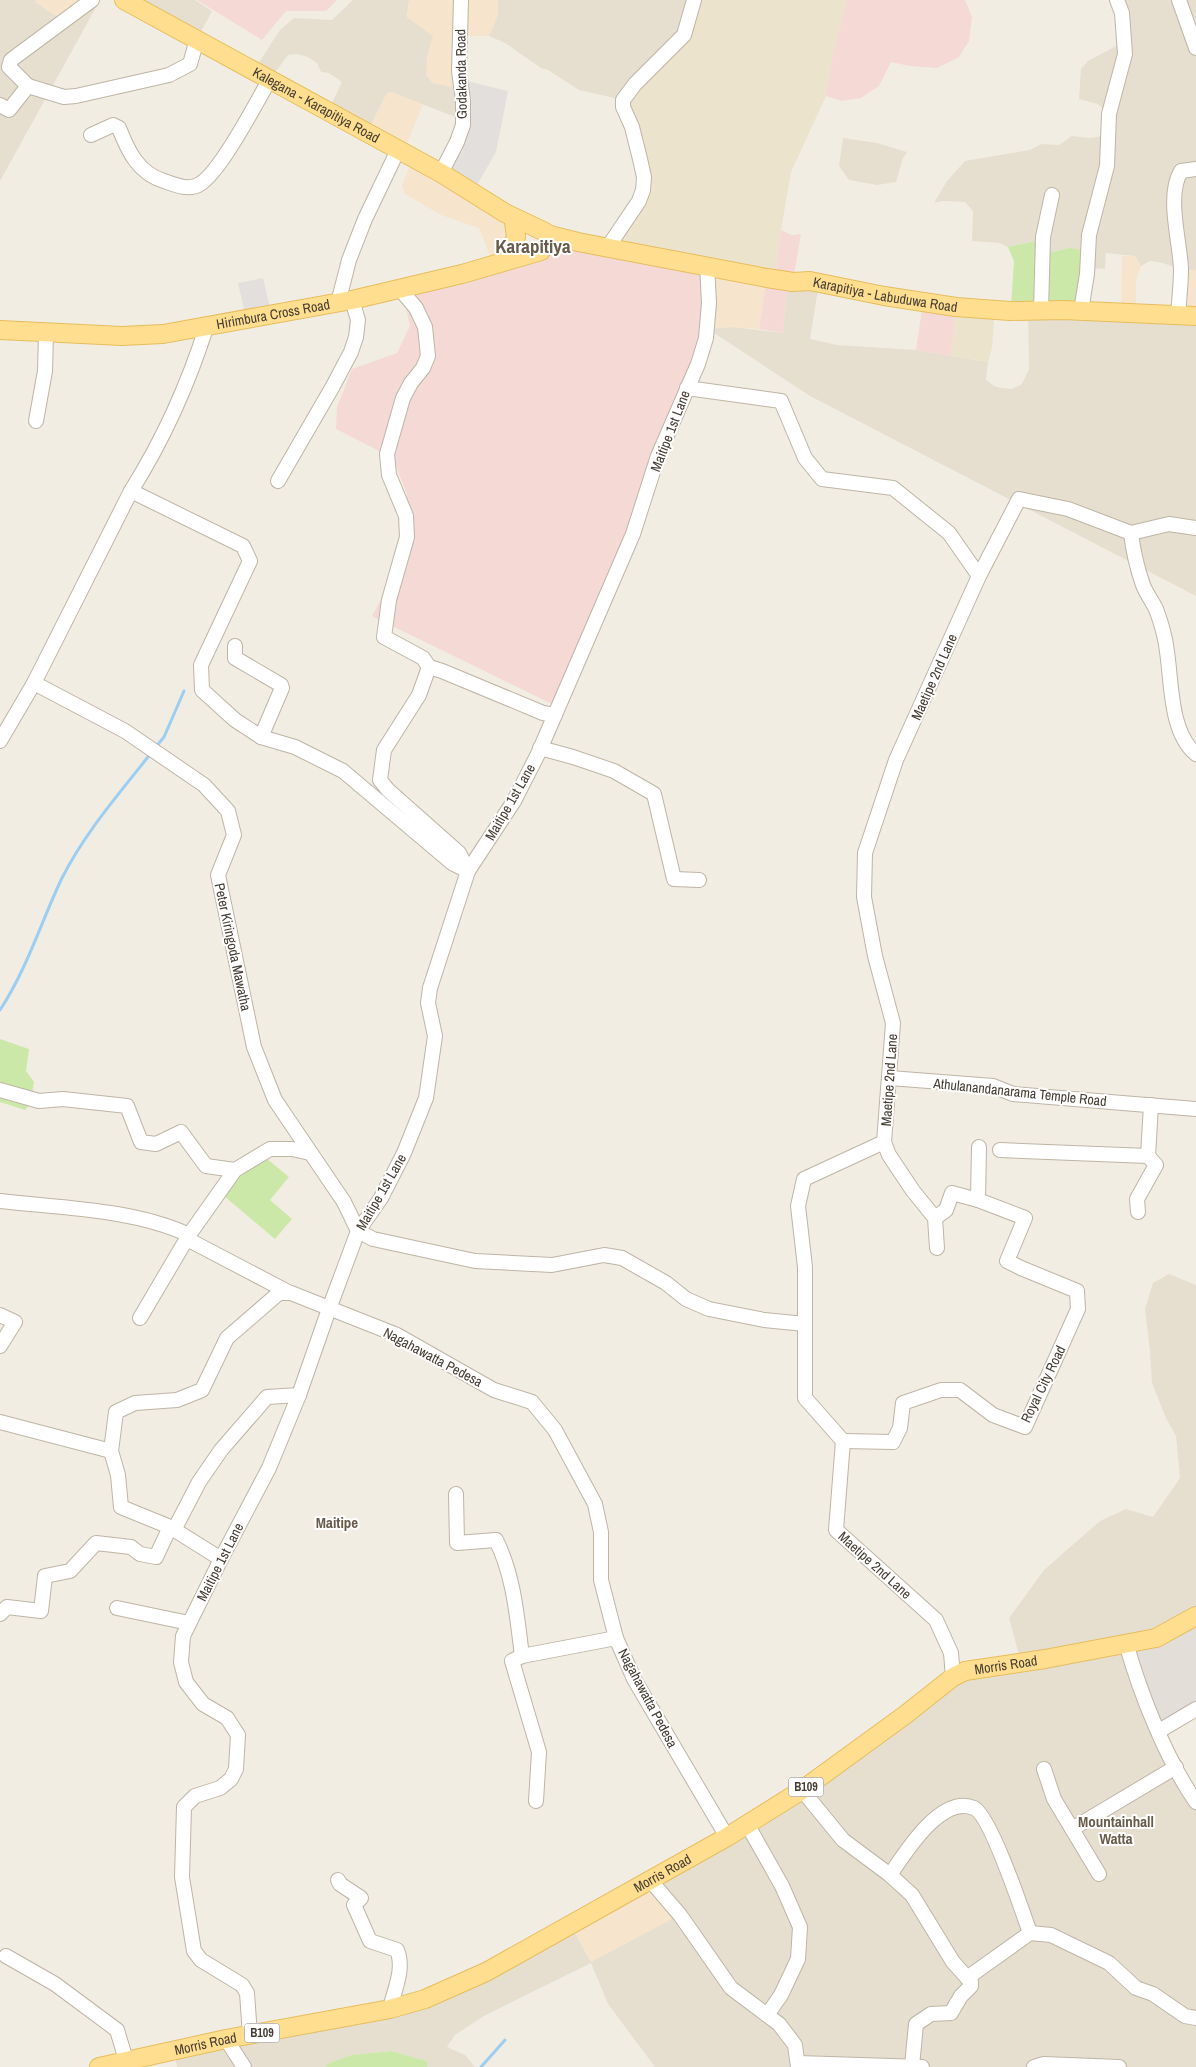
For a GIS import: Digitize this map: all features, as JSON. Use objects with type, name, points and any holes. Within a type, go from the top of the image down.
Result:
[{"type":"main road","name":"Kalegana - Karapitiya Road","points":[[124,0],[441,173],[542,241]]},
{"type":"main road","points":[[505,260],[516,237],[509,217]]},
{"type":"main road","name":"Karapitiya - Labuduwa Road","points":[[542,241],[578,242],[707,265],[767,278],[793,282],[810,281],[923,303],[1010,311],[1081,311],[1196,316]]},
{"type":"main road","points":[[505,260],[542,241]]},
{"type":"main road","name":"Hirimbura Cross Road","points":[[0,330],[46,334],[130,336],[164,334],[345,302],[505,260]]},
{"type":"main road","name":"Morris Road","points":[[98,2067],[250,2035],[390,2009],[425,1999],[456,1987],[727,1837],[802,1790],[905,1715],[953,1676],[964,1671],[1044,1659],[1126,1642],[1134,1643],[1156,1638],[1196,1616]]},
{"type":"street","points":[[92,0],[11,60],[9,67],[28,86],[64,97],[169,75],[190,64],[197,39]]},
{"type":"street","name":"Godakanda Road","points":[[441,173],[458,142],[463,125],[462,90],[459,71],[461,0]]},
{"type":"street","points":[[608,247],[639,201],[643,190],[644,177],[632,127],[623,107],[623,100],[635,84],[684,35],[694,0]]},
{"type":"street","points":[[1081,311],[1087,274],[1089,235],[1107,166],[1109,114],[1125,54],[1122,13],[1117,0]]},
{"type":"street","points":[[1180,0],[1196,48]]},
{"type":"street","points":[[91,135],[113,125],[119,128],[128,152],[141,167],[157,179],[186,188],[200,184],[229,148],[270,79]]},
{"type":"street","points":[[0,105],[9,110],[28,86]]},
{"type":"street","points":[[278,481],[351,352],[356,337],[358,320],[345,302],[350,260],[365,219],[398,150]]},
{"type":"street","points":[[1178,316],[1181,270],[1174,193],[1176,179],[1181,171],[1196,169]]},
{"type":"street","points":[[1041,310],[1043,237],[1052,195]]},
{"type":"street","name":"Maitipe 1st Lane","points":[[250,2035],[246,1993],[242,1985],[201,1960],[194,1951],[182,1877],[184,1806],[195,1796],[220,1788],[231,1780],[236,1769],[238,1735],[226,1718],[203,1704],[186,1682],[181,1662],[183,1636],[269,1468],[299,1396],[358,1231],[381,1198],[404,1154],[426,1098],[435,1036],[428,1003],[430,988],[468,871],[514,800],[540,748],[633,534],[658,456],[706,338],[709,303],[707,265]]},
{"type":"street","points":[[400,289],[416,308],[425,327],[428,356],[423,368],[411,383],[403,398],[387,454],[389,475],[406,516],[407,537],[388,600],[384,637],[423,658],[429,667],[543,714],[555,715]]},
{"type":"street","points":[[0,742],[34,683],[131,491],[146,468],[196,362],[207,325]]},
{"type":"street","points":[[36,421],[45,371],[46,334]]},
{"type":"street","points":[[687,388],[781,401],[805,458],[822,479],[893,488],[949,533],[979,576]]},
{"type":"street","points":[[131,491],[243,546],[250,560],[201,665],[202,690],[235,720],[261,738],[295,747],[344,771],[452,863],[468,871]]},
{"type":"street","name":"Maetipe 2nd Lane","points":[[953,1676],[951,1653],[936,1620],[836,1530],[843,1441],[805,1398],[806,1267],[798,1206],[804,1179],[884,1142],[893,1024],[875,956],[864,897],[865,853],[896,760],[979,576],[1019,499],[1068,509],[1131,533]]},
{"type":"street","points":[[1196,528],[1169,524],[1131,533],[1133,548],[1144,587],[1156,608],[1164,636],[1169,683],[1180,731],[1188,748],[1196,754]]},
{"type":"street","points":[[235,646],[235,658],[281,685],[282,688],[261,738]]},
{"type":"street","points":[[429,667],[418,695],[384,750],[380,780],[388,790],[459,853],[468,871]]},
{"type":"street","name":"Peter Kiringoda Mawatha","points":[[34,683],[125,731],[204,785],[228,811],[234,835],[218,874],[254,1047],[275,1100],[344,1202],[358,1231]]},
{"type":"street","points":[[540,748],[614,771],[654,794],[674,879],[699,880]]},
{"type":"street","points":[[889,1080],[961,1088]]},
{"type":"street","name":"Athulanandanarama Temple Road","points":[[889,1080],[993,1086],[1013,1094],[1196,1109]]},
{"type":"street","points":[[0,1090],[39,1101],[63,1099],[127,1106],[141,1142],[156,1144],[180,1132],[206,1166],[235,1170]]},
{"type":"street","points":[[1138,1212],[1137,1199],[1156,1165],[1148,1156],[1151,1105]]},
{"type":"street","points":[[884,1142],[889,1155],[913,1191],[935,1218],[937,1248]]},
{"type":"street","points":[[935,1218],[946,1210],[952,1193],[978,1200],[979,1147]]},
{"type":"street","points":[[140,1318],[188,1237],[235,1170],[270,1149],[292,1149],[310,1153]]},
{"type":"street","points":[[1000,1150],[1148,1156]]},
{"type":"street","name":"Royal City Road","points":[[843,1441],[893,1442],[900,1428],[903,1403],[941,1390],[960,1390],[993,1415],[1025,1427],[1078,1309],[1077,1291],[1021,1268],[1007,1260],[1025,1218],[978,1200]]},
{"type":"street","name":"Nagahawatta Pedesa","points":[[0,1201],[137,1217],[171,1227],[291,1293],[397,1335],[494,1390],[532,1402],[555,1430],[595,1504],[602,1532],[600,1580],[616,1638],[634,1679],[727,1837]]},
{"type":"street","points":[[358,1231],[373,1239],[475,1261],[552,1265],[604,1255],[622,1258],[666,1283],[686,1299],[709,1309],[764,1320],[805,1324]]},
{"type":"street","points":[[221,1559],[172,1528],[121,1507],[118,1474],[111,1451],[116,1412],[135,1402],[177,1400],[202,1390],[227,1338],[279,1293],[291,1293]]},
{"type":"street","points":[[0,1315],[15,1322],[0,1346]]},
{"type":"street","points":[[0,1614],[7,1607],[41,1611],[44,1576],[70,1571],[96,1543],[131,1547],[140,1554],[156,1557],[215,1458],[267,1397],[299,1396]]},
{"type":"street","points":[[0,1422],[111,1451]]},
{"type":"street","points":[[456,1494],[457,1543],[496,1540],[503,1554],[515,1602],[522,1656]]},
{"type":"street","points":[[118,1608],[189,1623]]},
{"type":"street","points":[[536,1801],[539,1752],[512,1661],[522,1656],[616,1638]]},
{"type":"street","points":[[1126,1642],[1136,1677],[1159,1730],[1176,1767],[1196,1802]]},
{"type":"street","points":[[1159,1730],[1196,1709]]},
{"type":"street","points":[[1072,1829],[1176,1767]]},
{"type":"street","points":[[1044,1769],[1054,1799],[1099,1874]]},
{"type":"street","points":[[650,1880],[680,1916],[731,1988],[779,2024],[795,2045],[798,2065],[917,2067],[916,2024],[931,2014],[951,2013],[961,1996],[971,1986],[971,1982],[953,1962],[912,1895],[890,1875],[843,1840],[802,1790]]},
{"type":"street","points":[[890,1875],[928,1824],[959,1806],[974,1808],[980,1813],[996,1843],[1030,1933]]},
{"type":"street","points":[[747,1824],[782,1886],[800,1927],[798,1959],[780,1996],[767,2016]]},
{"type":"street","points":[[338,1880],[340,1884],[361,1898],[354,1905],[370,1941],[397,1950],[399,1955],[400,1981],[394,1988],[390,2009]]},
{"type":"street","points":[[967,1978],[1030,1933],[1051,1935],[1109,1963],[1136,1988],[1153,1994],[1185,2016],[1196,2018]]},
{"type":"street","points":[[6,1956],[55,1984],[117,2030],[126,2060]]},
{"type":"street","points":[[226,2040],[244,2067]]},
{"type":"street","points":[[1034,2067],[1044,2064],[1119,2067]]},
{"type":"shaded area","points":[[0,0],[100,0],[0,181]]},
{"type":"shaded area","points":[[36,0],[92,0],[67,20],[54,15],[35,2]]},
{"type":"shaded area","points":[[124,0],[195,0],[212,11],[197,39]]},
{"type":"shaded area","points":[[197,0],[337,0],[326,11],[286,11],[262,40]]},
{"type":"shaded area","points":[[353,0],[409,0],[407,17],[433,36],[459,71],[463,120],[391,92],[387,93],[367,133],[328,111],[342,82],[329,73],[321,72],[317,63],[308,57],[297,54],[288,55],[270,79],[254,70],[280,30],[294,18],[332,20]]},
{"type":"shaded area","points":[[409,0],[498,0],[498,15],[489,36],[460,36],[462,80],[451,87],[432,83],[426,75],[427,56],[433,36],[407,17]]},
{"type":"shaded area","points":[[498,0],[694,0],[684,35],[623,100],[579,90],[548,70],[541,68],[505,43],[489,36],[498,15]]},
{"type":"shaded area","points":[[694,0],[847,0],[833,53],[826,96],[791,172],[775,279],[608,247],[643,190],[623,107],[672,46]]},
{"type":"shaded area","points":[[847,0],[965,0],[972,17],[969,41],[959,57],[937,68],[910,66],[891,62],[879,86],[861,98],[842,101],[826,96],[833,53]]},
{"type":"shaded area","points":[[1117,0],[1196,0],[1196,270],[1181,270],[1163,263],[1150,261],[1141,266],[1135,256],[1106,253],[1105,269],[1087,268],[1069,248],[1053,252],[1035,241],[1008,247],[999,243],[972,241],[973,211],[965,202],[942,201],[934,203],[947,181],[965,161],[1030,150],[1041,144],[1059,145],[1072,136],[1090,138],[1109,135],[1109,114],[1098,104],[1079,99],[1081,69],[1088,61],[1116,46],[1124,35]]},
{"type":"shaded area","points":[[462,80],[508,91],[496,152],[473,192],[441,173],[457,142]]},
{"type":"shaded area","points":[[391,92],[423,104],[403,153],[367,133],[387,93]]},
{"type":"shaded area","points":[[843,138],[877,143],[907,152],[903,158],[896,182],[877,185],[849,180],[839,166]]},
{"type":"shaded area","points":[[413,158],[505,213],[509,230],[498,257],[490,256],[479,228],[441,215],[405,194],[402,186]]},
{"type":"shaded area","points":[[781,230],[792,235],[801,234],[793,282],[788,282],[783,333],[759,329],[767,278],[775,279]]},
{"type":"shaded area","points":[[580,242],[707,265],[708,329],[558,707],[372,616],[392,579],[402,542],[407,494],[393,458],[336,429],[337,407],[352,369],[397,353],[410,326],[403,293],[488,276],[522,267],[535,253],[558,250]]},
{"type":"shaded area","points":[[1122,256],[1135,256],[1141,266],[1136,281],[1136,309],[1121,313]]},
{"type":"shaded area","points":[[707,265],[767,278],[759,329],[733,327],[708,329]]},
{"type":"shaded area","points":[[1181,270],[1196,270],[1196,316],[1178,316]]},
{"type":"shaded area","points":[[263,278],[270,307],[245,313],[238,283]]},
{"type":"shaded area","points":[[788,281],[819,283],[810,339],[837,345],[916,350],[988,362],[986,380],[994,386],[1012,389],[1022,384],[1029,369],[1028,309],[1196,316],[1196,596],[810,396],[708,329],[733,327],[783,333]]},
{"type":"shaded area","points":[[923,303],[956,307],[951,356],[916,350]]},
{"type":"shaded area","points":[[956,307],[995,309],[992,348],[988,362],[951,356]]},
{"type":"shaded area","points":[[1169,1274],[1196,1285],[1196,1616],[1135,1677],[1196,1797],[1196,2067],[655,2067],[608,2004],[591,1963],[484,2016],[455,2035],[447,2047],[465,2055],[475,2067],[427,2067],[427,2061],[391,2051],[351,2055],[327,2064],[326,2067],[177,2067],[174,2050],[425,1999],[570,1924],[591,1962],[650,1880],[727,1837],[941,1685],[1021,1662],[1009,1618],[1044,1570],[1100,1521],[1126,1509],[1153,1517],[1180,1478],[1176,1436],[1166,1418],[1152,1383],[1145,1309],[1153,1283]]},
{"type":"shaded area","points":[[1196,1616],[1196,1709],[1159,1731],[1135,1677],[1134,1643]]},
{"type":"shaded area","points":[[650,1880],[680,1915],[591,1962],[570,1924]]},
{"type":"green space","points":[[1035,241],[1053,252],[1069,248],[1088,251],[1081,311],[1011,306],[1014,261],[1008,247]]},
{"type":"green space","points":[[0,1039],[29,1049],[26,1071],[34,1082],[30,1104],[25,1110],[0,1102]]},
{"type":"green space","points":[[266,1158],[289,1177],[270,1200],[292,1219],[275,1239],[224,1196],[239,1175]]},
{"type":"green space","points":[[391,2051],[427,2061],[427,2067],[326,2067],[327,2064],[351,2055]]},
{"type":"waterway","points":[[155,748],[164,737],[184,691]]},
{"type":"waterway","points":[[0,1010],[18,978],[71,861],[104,813],[151,753]]},
{"type":"waterway","points":[[481,2067],[505,2040]]},
{"type":"district","name":"Karapitiya","points":[[533,246]]},
{"type":"district","name":"Maitipe","points":[[337,1523]]},
{"type":"district","name":"Mountainhall Watta","points":[[1116,1830]]}]
